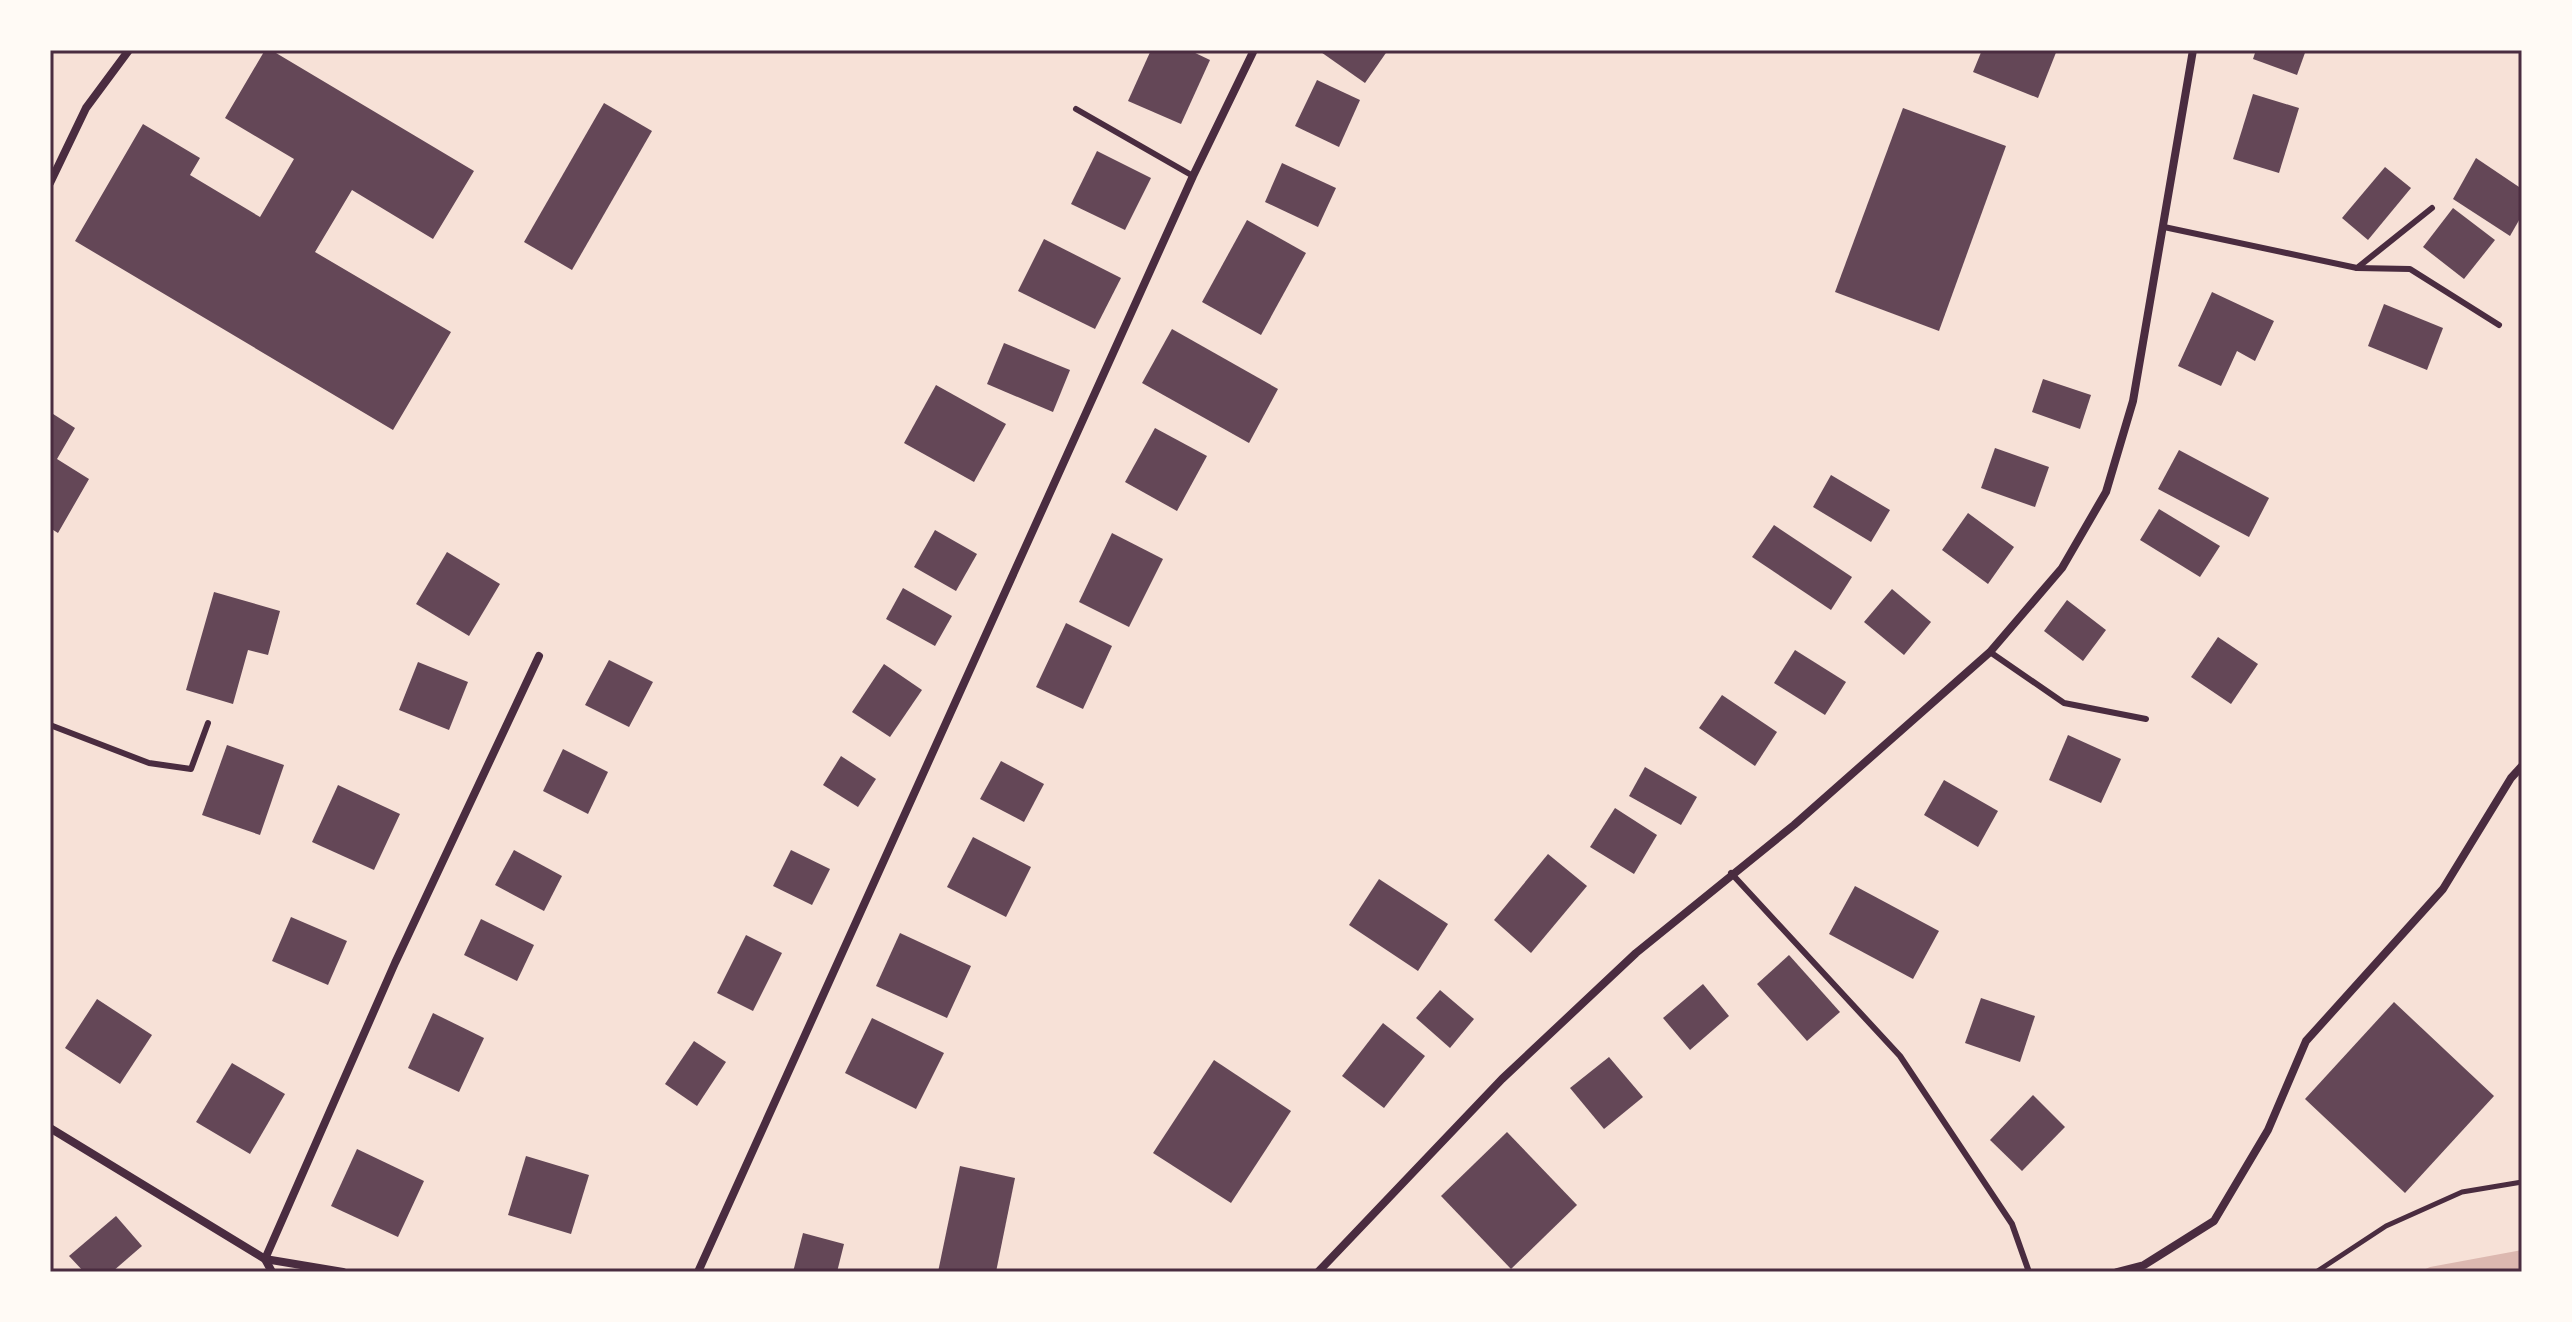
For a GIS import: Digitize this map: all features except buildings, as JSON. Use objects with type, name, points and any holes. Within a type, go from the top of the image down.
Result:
[{"type":"street","points":[[50,183],[86,108],[129,50]]},
{"type":"street","points":[[698,1272],[1193,176],[1254,50]]},
{"type":"street","points":[[1318,1272],[1502,1079],[1636,953],[1794,825],[1990,652],[2062,568],[2106,492],[2133,401],[2193,50]]},
{"type":"street","points":[[265,1259],[395,963],[539,656]]},
{"type":"street","points":[[2117,1272],[2144,1265],[2214,1221],[2268,1130],[2306,1041],[2443,889],[2511,778],[2522,766]]},
{"type":"street","points":[[50,1128],[265,1259],[343,1272]]},
{"type":"street","points":[[265,1259],[272,1272]]},
{"type":"lane","points":[[1076,109],[1193,176]]},
{"type":"lane","points":[[2357,268],[2432,208]]},
{"type":"lane","points":[[2164,227],[2357,268],[2410,269],[2499,325]]},
{"type":"lane","points":[[1990,652],[2064,703],[2146,719]]},
{"type":"lane","points":[[50,725],[149,763],[191,769],[208,723]]},
{"type":"lane","points":[[1731,873],[1900,1056],[2012,1224],[2029,1272]]},
{"type":"path","points":[[2316,1272],[2386,1226],[2462,1192],[2522,1182]]},
{"type":"shaded area","points":[[2522,1250],[2522,1272],[2419,1272],[2430,1267]]}]
